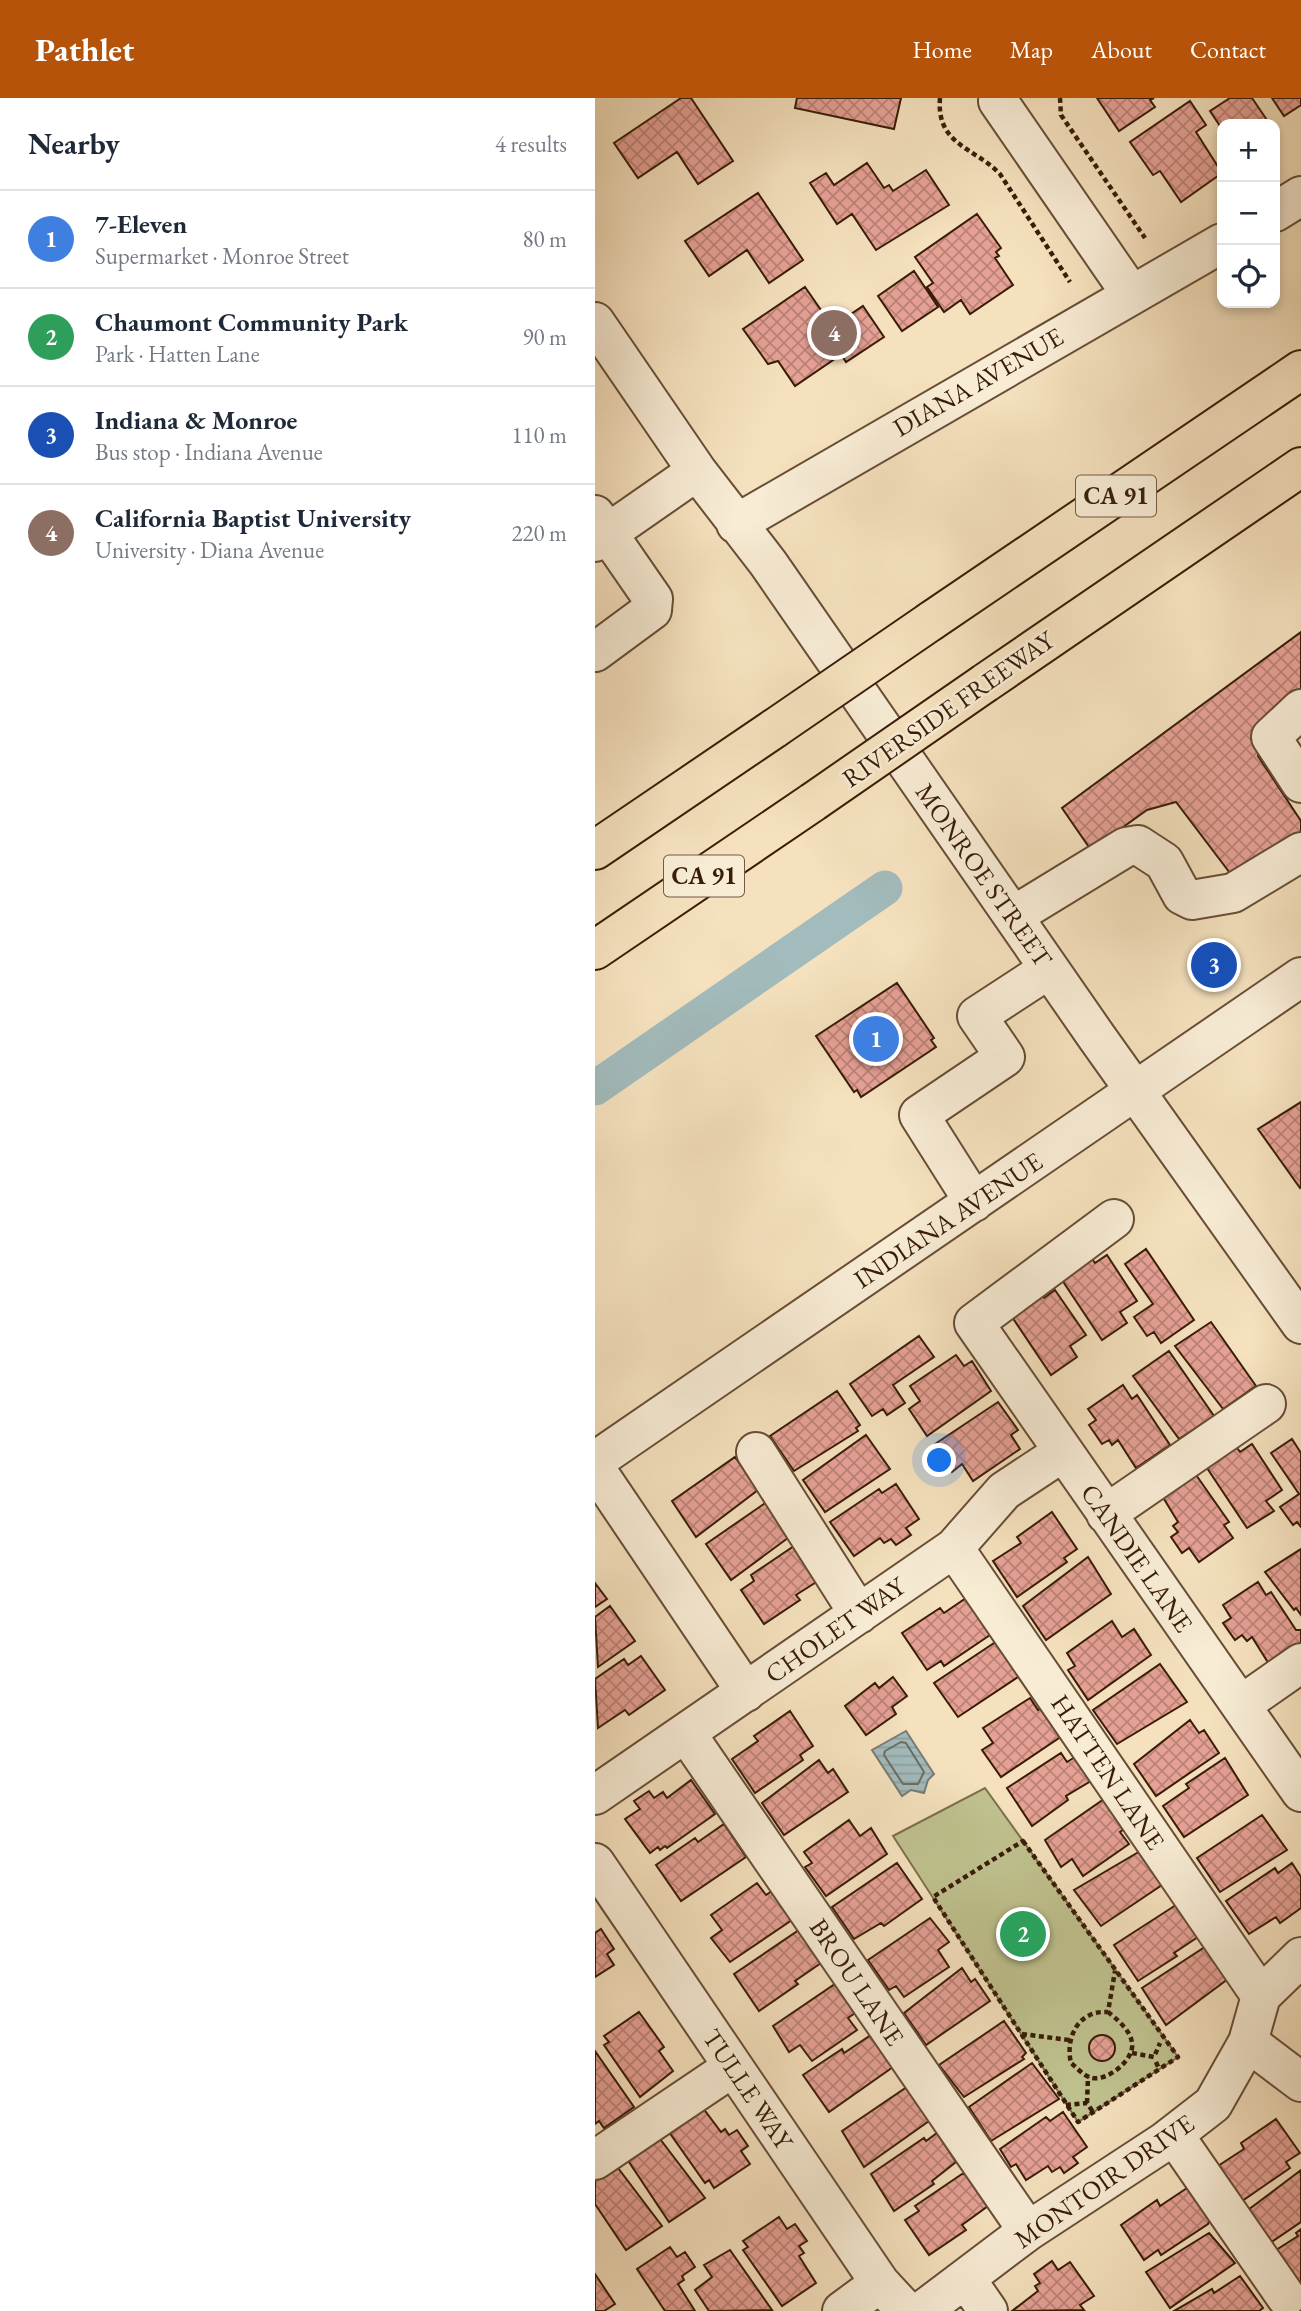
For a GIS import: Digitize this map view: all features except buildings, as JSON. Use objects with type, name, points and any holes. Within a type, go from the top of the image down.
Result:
[{"type":"highway","name":"CA 91","points":[[595,850],[1301,370]]},
{"type":"highway","name":"RIVERSIDE FREEWAY","points":[[595,950],[1301,467]]},
{"type":"street","points":[[998,101],[1131,294]]},
{"type":"street","points":[[1280,209],[1301,195]]},
{"type":"street","name":"DIANA AVENUE","points":[[736,524],[1218,245]]},
{"type":"street","name":"MONROE STREET","points":[[595,322],[697,471],[768,563],[1049,970],[1301,1324]]},
{"type":"street","points":[[595,652],[652,610],[653,605],[653,599],[599,530],[697,471]]},
{"type":"street","points":[[1301,709],[1271,737],[1301,783]]},
{"type":"street","points":[[1013,916],[1126,847],[1138,845],[1164,862],[1182,894],[1192,900],[1233,893],[1301,852]]},
{"type":"street","points":[[974,1202],[919,1115],[1005,1057],[977,1016],[1049,970]]},
{"type":"street","name":"INDIANA AVENUE","points":[[595,1461],[1301,978]]},
{"type":"street","name":"CANDIE LANE","points":[[1114,1219],[974,1323],[1301,1792]]},
{"type":"street","points":[[1106,1514],[1266,1404]]},
{"type":"street","points":[[756,1452],[859,1614]]},
{"type":"street","name":"CHOLET WAY","points":[[600,1779],[686,1733],[954,1548],[1004,1491],[1063,1452]]},
{"type":"street","points":[[595,1468],[746,1692]]},
{"type":"street","name":"HATTEN LANE","points":[[954,1548],[1261,1996]]},
{"type":"street","points":[[1241,1705],[1301,1663]]},
{"type":"street","name":"BROU LANE","points":[[686,1733],[1028,2231]]},
{"type":"street","name":"TULLE WAY","points":[[596,1867],[880,2283],[907,2311]]},
{"type":"street","name":"MONTOIR DRIVE","points":[[922,2311],[1028,2231],[1174,2135],[1213,2104],[1248,2042],[1261,1996],[1301,1957]]},
{"type":"street","points":[[1248,2042],[1301,2082]]},
{"type":"street","points":[[595,2160],[733,2067]]},
{"type":"street","points":[[1174,2135],[1286,2297]]},
{"type":"street","points":[[966,2279],[988,2311]]},
{"type":"street","points":[[842,2311],[880,2283]]},
{"type":"path","points":[[940,98],[946,129],[954,144],[990,164],[999,174],[1070,282]]},
{"type":"path","points":[[1060,98],[1061,115],[1145,238]]},
{"type":"path","points":[[1023,1841],[1178,2057],[1078,2122],[1021,2034],[933,1897],[1023,1841]]},
{"type":"path","points":[[1108,2012],[1115,1970]]},
{"type":"path","points":[[1099,2012],[1108,2012],[1118,2020],[1133,2041],[1132,2053],[1116,2070],[1098,2078],[1088,2077],[1070,2063],[1069,2039],[1072,2030],[1082,2021],[1099,2012]]},
{"type":"path","points":[[1021,2034],[1069,2039]]},
{"type":"path","points":[[1132,2053],[1154,2057],[1160,2043]]},
{"type":"path","points":[[1156,2062],[1159,2069]]},
{"type":"path","points":[[1088,2077],[1087,2103],[1093,2112]]},
{"type":"path","points":[[1066,2105],[1087,2103]]},
{"type":"green space","points":[[985,1788],[1178,2057],[1078,2122],[893,1836]]},
{"type":"water","points":[[906,1731],[934,1774],[928,1780],[924,1793],[911,1790],[902,1796],[872,1750]]},
{"type":"waterway","points":[[595,1088],[885,888]]},
{"type":"place","name":"California Baptist University","points":[[834,333]]},
{"type":"place","name":"Indiana & Monroe","points":[[1214,965]]},
{"type":"place","name":"7-Eleven","points":[[876,1039]]},
{"type":"place","name":"Chaumont Community Park","points":[[1023,1934]]}]
